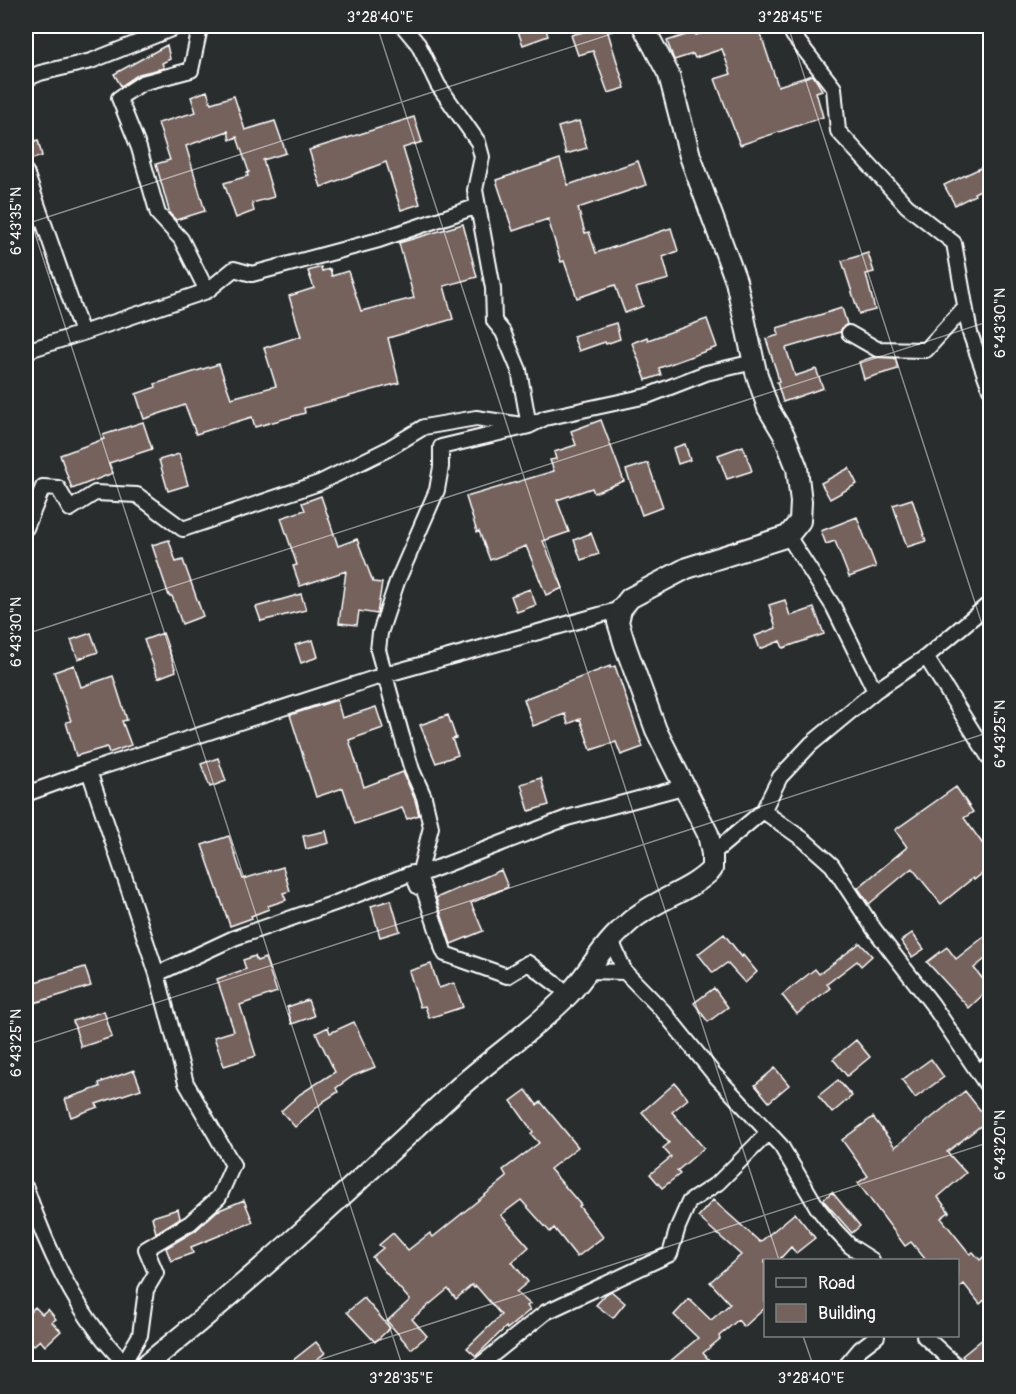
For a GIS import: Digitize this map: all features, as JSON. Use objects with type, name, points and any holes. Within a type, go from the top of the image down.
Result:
[{"type":"street","points":[[26,78],[91,61],[179,26],[200,27],[191,69],[142,83],[119,98],[139,148],[158,214],[181,239],[207,291]]},
{"type":"street","points":[[403,26],[418,45],[438,85],[478,142],[482,157],[476,190],[493,288],[494,321],[503,332],[519,370],[529,426]]},
{"type":"street","points":[[130,1366],[208,1317],[344,1196],[457,1090],[531,1030],[569,994],[611,940],[639,914],[701,880],[712,868],[708,834],[657,730],[625,645],[618,622],[621,609],[630,598],[687,568],[788,536],[800,521],[801,502],[797,468],[784,435],[768,408],[754,362],[736,281],[690,156],[669,75],[643,26]]},
{"type":"street","points":[[801,26],[793,35],[834,88],[838,130],[907,206],[954,243],[970,333],[990,389]]},
{"type":"street","points":[[26,172],[82,333]]},
{"type":"street","points":[[26,351],[207,291],[234,269],[252,274],[264,271],[379,240],[478,206]]},
{"type":"street","points":[[849,333],[878,349],[926,350],[965,307]]},
{"type":"street","points":[[445,954],[419,875],[431,827],[424,797],[412,770],[378,651],[380,633],[397,582],[436,490],[441,467],[441,447],[529,426],[545,418],[646,396],[706,373],[754,362]]},
{"type":"street","points":[[26,527],[43,487],[58,488],[70,510],[95,493],[137,495],[183,529],[319,483],[386,450],[424,427],[476,418],[529,426]]},
{"type":"street","points":[[788,536],[833,606],[875,692]]},
{"type":"street","points":[[712,854],[763,811],[780,777],[811,744],[875,692],[926,657],[990,603]]},
{"type":"street","points":[[26,794],[89,771],[384,675],[621,609]]},
{"type":"street","points":[[926,657],[990,759]]},
{"type":"street","points":[[89,771],[157,974],[186,1083],[233,1165],[219,1197],[190,1223],[146,1249],[156,1273],[146,1290],[140,1335],[130,1366]]},
{"type":"street","points":[[419,875],[567,818],[683,787]]},
{"type":"street","points":[[763,811],[804,840],[832,865],[874,929],[932,1004],[990,1090]]},
{"type":"street","points":[[157,974],[234,938],[338,902],[412,873],[445,954],[507,976],[528,963],[569,994]]},
{"type":"street","points":[[611,940],[625,972],[663,1011],[714,1073],[782,1146],[817,1207],[834,1229],[850,1246],[870,1259]]},
{"type":"street","points":[[589,971],[625,972]]},
{"type":"street","points":[[978,1072],[990,1064]]},
{"type":"street","points":[[476,1368],[546,1312],[670,1254],[689,1202],[718,1183],[768,1132]]},
{"type":"street","points":[[26,1188],[40,1228],[72,1291],[105,1343],[130,1366]]},
{"type":"street","points":[[26,1233],[40,1228]]},
{"type":"street","points":[[844,1368],[860,1349],[875,1337]]},
{"type":"street","points":[[926,1337],[959,1368]]},
{"type":"building","points":[[516,26],[545,26],[548,36],[523,45]]},
{"type":"building","points":[[606,26],[625,88],[608,93],[593,51],[578,55],[571,35]]},
{"type":"building","points":[[724,26],[758,26],[778,86],[813,75],[822,90],[816,92],[823,117],[740,145],[715,79],[731,74],[722,49],[695,58],[693,54],[674,60],[667,41]]},
{"type":"building","points":[[167,45],[170,59],[162,63],[164,68],[139,74],[121,86],[114,74]]},
{"type":"building","points":[[207,91],[211,103],[234,96],[245,130],[275,121],[286,153],[263,160],[274,197],[252,203],[254,211],[236,218],[224,183],[248,176],[249,172],[237,137],[230,140],[228,131],[186,146],[205,211],[176,220],[170,214],[156,164],[170,160],[158,123],[196,112],[191,97]]},
{"type":"building","points":[[414,117],[422,142],[403,148],[420,204],[401,210],[386,162],[321,187],[309,150]]},
{"type":"building","points":[[579,121],[587,148],[566,154],[558,127]]},
{"type":"building","points":[[38,140],[42,156],[26,161],[26,144]]},
{"type":"building","points":[[560,159],[568,185],[638,161],[646,185],[578,208],[585,233],[589,232],[596,253],[671,228],[678,251],[663,257],[669,279],[636,288],[643,306],[625,313],[615,285],[577,298],[564,261],[561,262],[548,219],[513,231],[496,180]]},
{"type":"building","points":[[987,165],[990,185],[955,205],[944,185]]},
{"type":"building","points":[[26,198],[37,230],[26,234]]},
{"type":"building","points":[[463,224],[477,277],[444,286],[453,319],[388,338],[399,383],[304,408],[305,413],[255,427],[252,417],[196,434],[185,405],[144,419],[136,394],[156,387],[155,384],[219,364],[231,398],[276,386],[264,348],[301,336],[289,296],[314,288],[308,271],[321,267],[322,271],[330,269],[332,276],[348,271],[361,311],[414,298],[399,243]]},
{"type":"building","points":[[868,253],[874,272],[866,274],[875,310],[859,314],[842,261]]},
{"type":"building","points":[[842,308],[847,324],[840,332],[786,348],[795,376],[816,369],[823,388],[783,402],[766,339],[779,335],[777,328]]},
{"type":"building","points":[[707,319],[717,347],[659,368],[661,375],[646,380],[632,343],[647,337],[648,340]]},
{"type":"building","points":[[616,323],[620,339],[579,351],[573,336]]},
{"type":"building","points":[[873,357],[895,358],[898,369],[864,379],[859,362]]},
{"type":"building","points":[[601,420],[624,481],[594,493],[592,488],[557,500],[569,532],[543,541],[563,588],[546,595],[526,546],[490,560],[479,531],[477,532],[466,497],[554,471],[550,460],[556,459],[554,452],[576,445],[571,431]]},
{"type":"building","points":[[143,422],[152,449],[109,463],[113,473],[72,489],[60,455],[104,439],[103,435]]},
{"type":"building","points":[[685,444],[690,460],[678,464],[673,448]]},
{"type":"building","points":[[743,446],[752,471],[727,479],[718,455]]},
{"type":"building","points":[[179,454],[188,485],[168,491],[159,460]]},
{"type":"building","points":[[648,463],[663,507],[642,515],[626,470]]},
{"type":"building","points":[[849,468],[857,484],[830,499],[821,483]]},
{"type":"building","points":[[321,496],[338,546],[357,539],[373,582],[382,583],[377,614],[359,611],[357,625],[339,623],[346,571],[300,586],[293,566],[297,565],[281,518],[305,510],[302,503]]},
{"type":"building","points":[[912,499],[926,541],[907,547],[893,505]]},
{"type":"building","points":[[857,517],[876,567],[849,577],[835,541],[826,544],[821,531]]},
{"type":"building","points":[[591,533],[599,554],[581,560],[574,540]]},
{"type":"building","points":[[169,540],[176,562],[183,560],[203,616],[182,624],[172,596],[169,596],[152,545]]},
{"type":"building","points":[[530,589],[536,605],[517,612],[511,596]]},
{"type":"building","points":[[301,594],[306,610],[261,621],[256,607]]},
{"type":"building","points":[[785,600],[790,616],[814,608],[824,634],[783,648],[780,641],[760,649],[755,636],[776,628],[769,605]]},
{"type":"building","points":[[91,633],[98,652],[78,659],[71,640]]},
{"type":"building","points":[[163,633],[176,671],[158,678],[144,640]]},
{"type":"building","points":[[313,640],[318,657],[301,663],[295,645]]},
{"type":"building","points":[[74,665],[81,687],[113,676],[127,720],[122,721],[131,745],[109,753],[107,747],[76,756],[66,722],[71,721],[54,672]]},
{"type":"building","points":[[610,666],[610,668],[615,666],[643,747],[621,755],[616,742],[591,750],[580,719],[568,724],[565,714],[533,726],[524,699]]},
{"type":"building","points":[[337,700],[342,718],[376,707],[383,728],[349,740],[364,787],[403,772],[419,815],[407,819],[402,808],[355,824],[343,788],[316,797],[290,715]]},
{"type":"building","points":[[448,715],[456,738],[452,739],[458,755],[436,763],[420,725]]},
{"type":"building","points":[[218,758],[226,781],[210,787],[201,764]]},
{"type":"building","points":[[541,778],[549,805],[529,811],[521,784]]},
{"type":"building","points":[[956,787],[973,812],[964,818],[990,854],[990,867],[941,904],[912,868],[869,904],[858,888],[907,847],[895,830]]},
{"type":"building","points":[[326,831],[329,843],[306,849],[303,836]]},
{"type":"building","points":[[229,836],[243,879],[283,867],[290,891],[283,893],[286,900],[268,906],[269,909],[251,916],[252,918],[230,926],[202,845]]},
{"type":"building","points":[[501,870],[508,887],[471,903],[483,931],[451,944],[436,898]]},
{"type":"building","points":[[391,900],[400,931],[380,937],[371,906]]},
{"type":"building","points":[[990,932],[990,955],[974,968],[990,988],[969,1008],[927,962],[947,947],[956,959]]},
{"type":"building","points":[[912,933],[924,949],[912,957],[901,941]]},
{"type":"building","points":[[724,934],[757,972],[745,983],[727,963],[713,973],[698,954]]},
{"type":"building","points":[[860,943],[872,956],[861,966],[857,961],[827,984],[830,988],[797,1014],[782,995],[815,969],[819,974]]},
{"type":"building","points":[[255,956],[257,961],[265,958],[277,992],[240,1005],[256,1056],[224,1066],[214,1037],[234,1031],[217,979],[246,969],[243,960]]},
{"type":"building","points":[[431,964],[439,988],[454,983],[463,1007],[429,1018],[425,1006],[420,1007],[409,971]]},
{"type":"building","points":[[85,967],[91,986],[34,1003],[28,984]]},
{"type":"building","points":[[714,988],[728,1007],[708,1022],[694,1003]]},
{"type":"building","points":[[308,1000],[314,1016],[292,1024],[287,1007]]},
{"type":"building","points":[[104,1011],[112,1037],[81,1047],[73,1021]]},
{"type":"building","points":[[354,1022],[375,1067],[353,1076],[336,1088],[338,1092],[324,1101],[295,1127],[281,1111],[300,1094],[335,1072],[316,1033],[328,1027],[330,1033]]},
{"type":"building","points":[[856,1040],[870,1057],[847,1076],[833,1059]]},
{"type":"building","points":[[931,1059],[944,1077],[915,1098],[902,1080]]},
{"type":"building","points":[[775,1068],[789,1085],[769,1102],[755,1085]]},
{"type":"building","points":[[134,1070],[141,1089],[96,1104],[98,1107],[71,1117],[65,1099],[100,1087],[99,1083]]},
{"type":"building","points":[[838,1080],[852,1096],[832,1113],[818,1096]]},
{"type":"building","points":[[675,1083],[688,1099],[672,1112],[704,1148],[677,1171],[680,1174],[662,1188],[650,1174],[671,1157],[663,1148],[669,1143],[642,1112]]},
{"type":"building","points":[[526,1090],[537,1105],[541,1102],[578,1147],[550,1169],[581,1205],[579,1206],[603,1237],[577,1257],[554,1228],[550,1232],[521,1200],[501,1215],[529,1247],[512,1262],[528,1282],[516,1292],[530,1304],[527,1306],[530,1310],[507,1329],[506,1327],[476,1356],[467,1348],[501,1315],[476,1286],[474,1288],[472,1285],[456,1299],[448,1289],[412,1319],[427,1336],[411,1349],[387,1321],[410,1300],[372,1257],[383,1248],[379,1245],[393,1233],[408,1250],[430,1233],[433,1237],[507,1177],[503,1170],[539,1143],[511,1101]]},
{"type":"building","points":[[965,1091],[988,1120],[947,1152],[966,1173],[938,1197],[949,1212],[941,1218],[970,1254],[973,1252],[980,1260],[990,1251],[990,1295],[980,1304],[964,1284],[959,1288],[959,1259],[925,1259],[911,1242],[905,1246],[858,1183],[868,1176],[842,1140],[873,1117],[895,1147]]},
{"type":"building","points":[[832,1192],[860,1226],[852,1233],[823,1200]]},
{"type":"building","points":[[244,1200],[253,1222],[191,1247],[193,1253],[171,1261],[166,1248],[195,1231],[217,1211]]},
{"type":"building","points":[[713,1200],[760,1242],[795,1213],[815,1238],[796,1253],[791,1247],[780,1259],[764,1259],[764,1309],[744,1327],[738,1320],[719,1336],[720,1339],[703,1353],[709,1360],[699,1368],[662,1368],[698,1338],[674,1315],[689,1299],[711,1320],[730,1304],[710,1282],[741,1255],[698,1217]]},
{"type":"building","points":[[178,1209],[180,1218],[156,1233],[152,1217]]},
{"type":"building","points":[[611,1291],[625,1303],[613,1318],[596,1305]]},
{"type":"building","points":[[364,1298],[390,1328],[375,1342],[347,1312]]},
{"type":"building","points":[[35,1307],[42,1314],[48,1309],[56,1319],[52,1322],[61,1331],[45,1346],[40,1340],[33,1346],[26,1338],[26,1316]]},
{"type":"building","points":[[990,1333],[990,1354],[972,1368],[962,1356]]},
{"type":"building","points":[[316,1342],[325,1353],[305,1368],[283,1368]]}]
